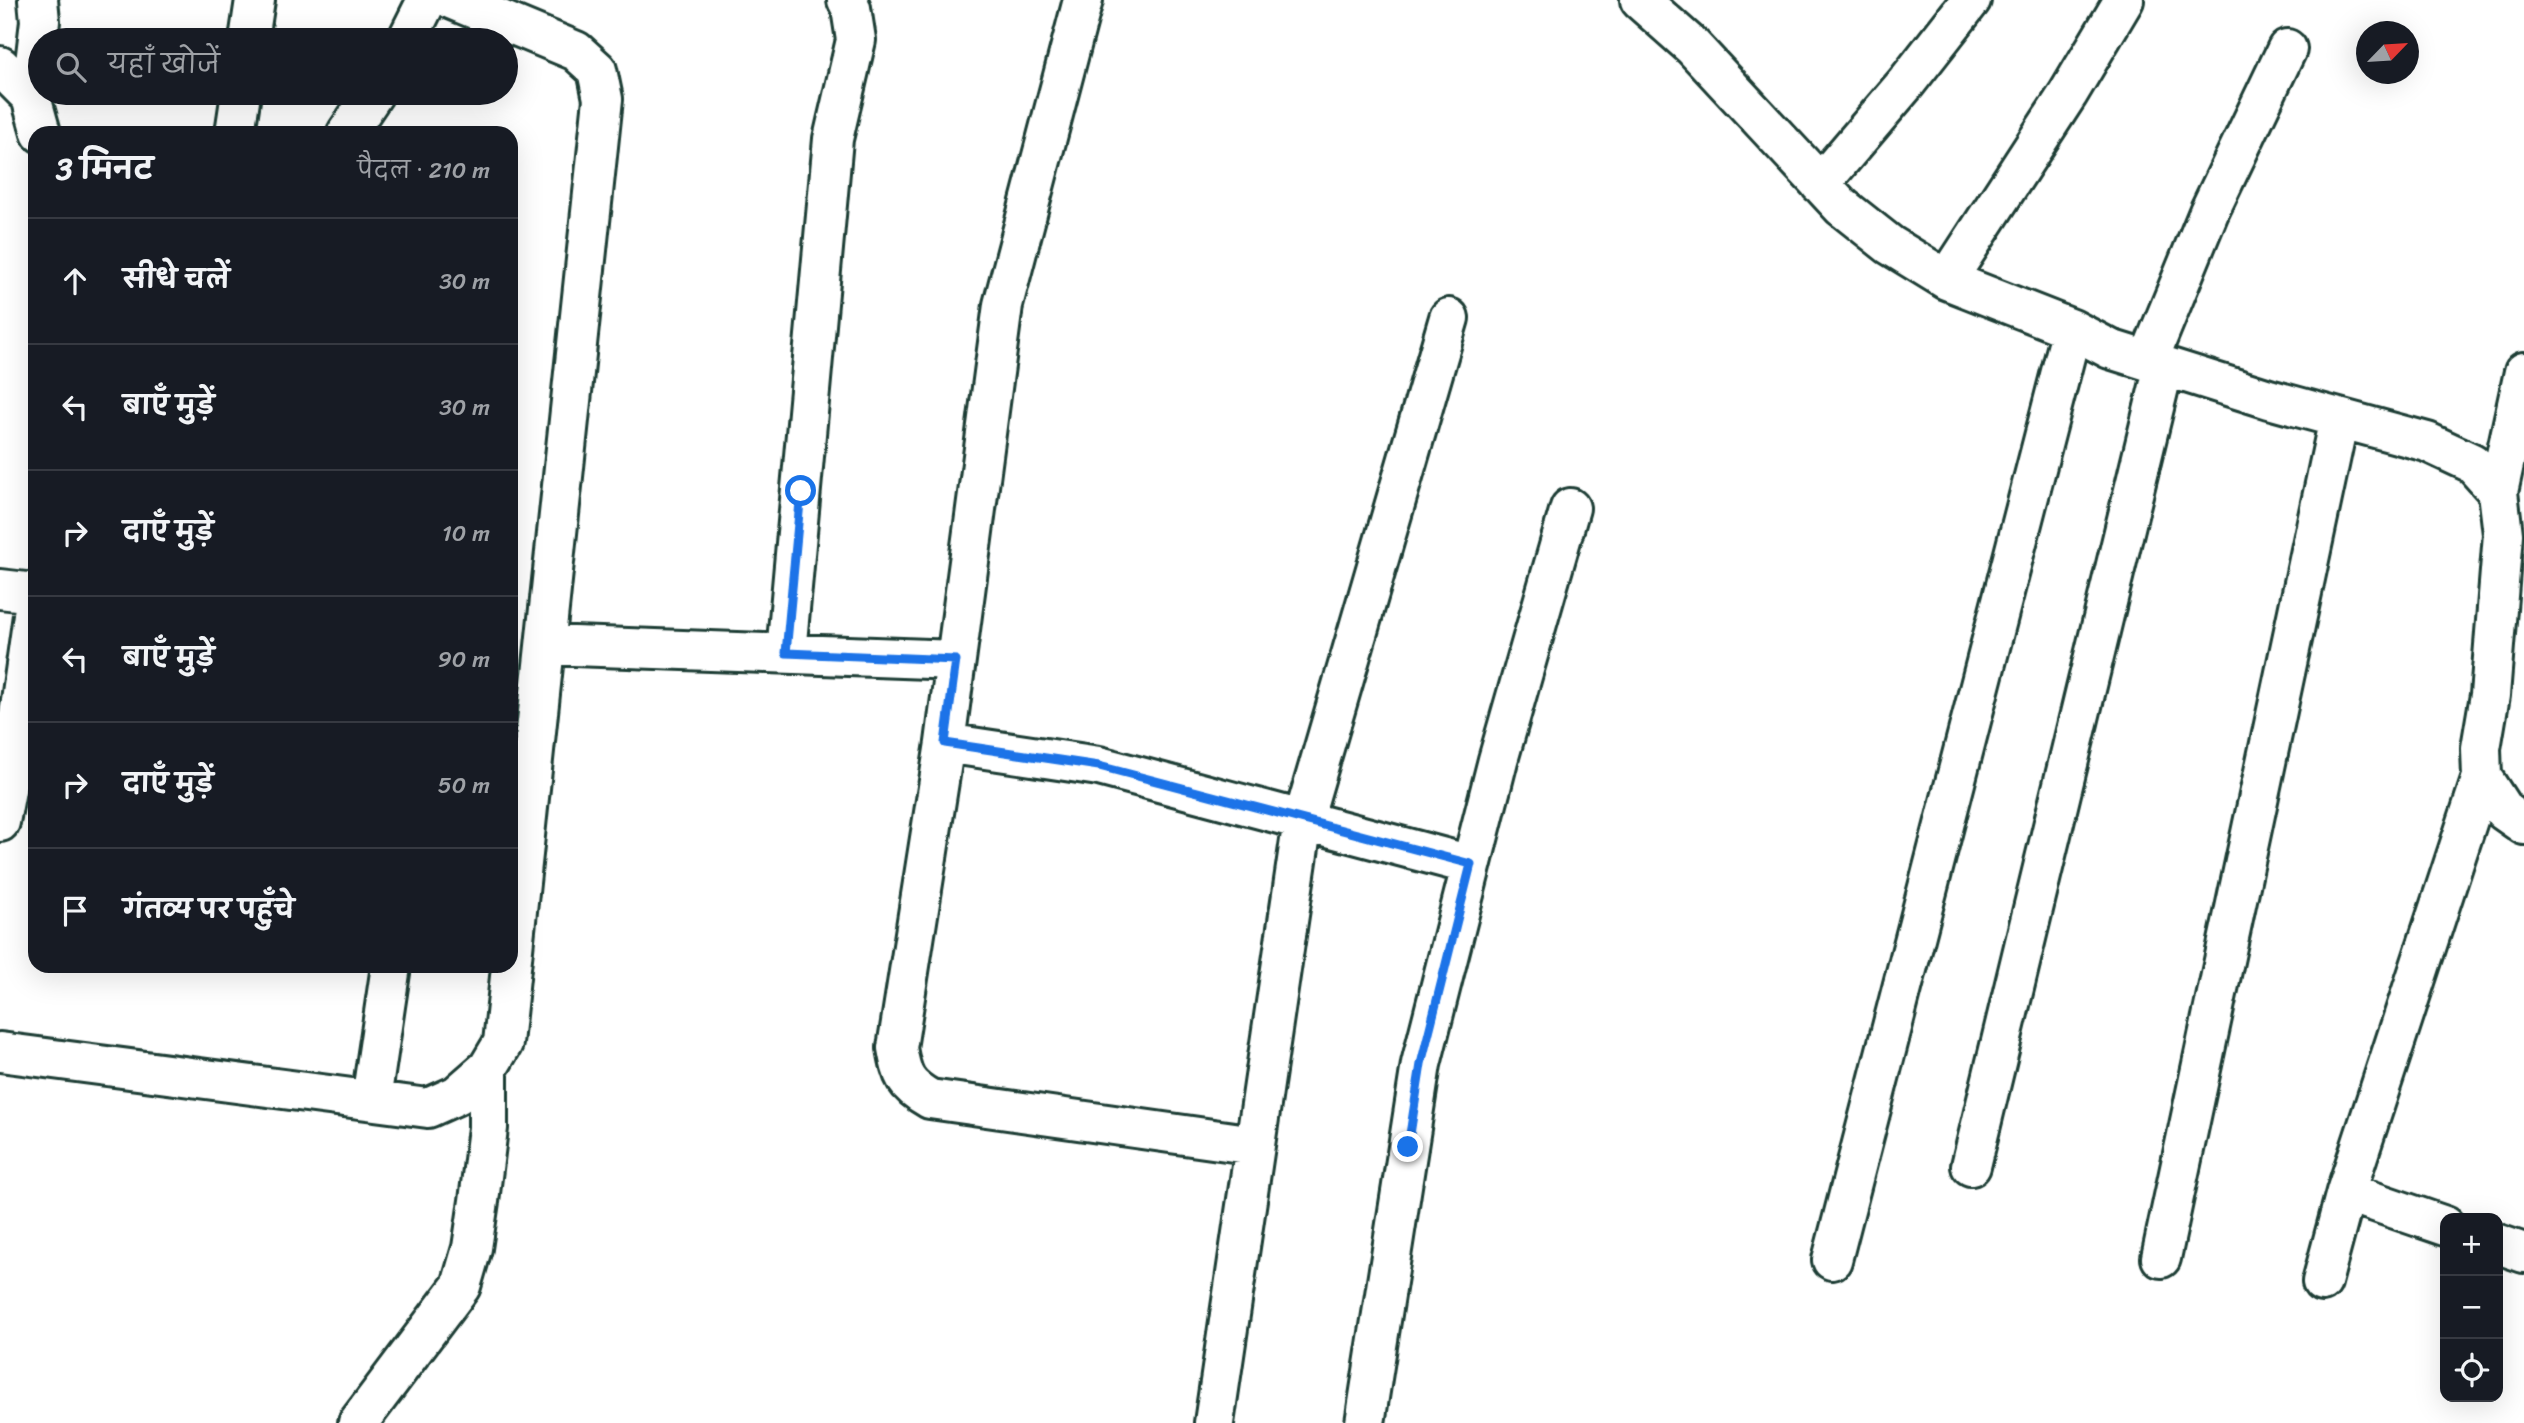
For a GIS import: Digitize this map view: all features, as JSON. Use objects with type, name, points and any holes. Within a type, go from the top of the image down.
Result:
[{"type":"street","points":[[38,0],[39,28]]},
{"type":"street","points":[[251,28],[255,0]]},
{"type":"street","points":[[413,28],[427,0]]},
{"type":"street","points":[[453,0],[576,51],[597,70],[603,99],[518,904]]},
{"type":"street","points":[[786,653],[833,139],[856,40],[851,8],[847,0]]},
{"type":"street","points":[[1083,0],[1003,305],[945,743],[897,1048],[901,1073],[913,1090],[930,1099],[1255,1145]]},
{"type":"street","points":[[1640,0],[1693,47],[1842,207],[1891,245],[1947,280],[2072,329],[2110,349],[2438,447],[2472,463],[2498,492]]},
{"type":"street","points":[[1820,184],[1906,83],[1971,0]]},
{"type":"street","points":[[1947,280],[2068,94],[2124,0]]},
{"type":"street","points":[[1971,1166],[2156,363],[2209,212],[2287,49]]},
{"type":"street","points":[[0,66],[28,94]]},
{"type":"street","points":[[33,105],[39,126]]},
{"type":"street","points":[[236,126],[239,105]]},
{"type":"street","points":[[352,126],[366,105]]},
{"type":"street","points":[[1214,1423],[1303,820],[1449,318]]},
{"type":"street","points":[[1832,1260],[2072,329]]},
{"type":"street","points":[[2322,1282],[2346,1192],[2482,778],[2481,748],[2490,695],[2503,534],[2498,492],[2524,372]]},
{"type":"street","points":[[2161,1258],[2339,418]]},
{"type":"street","points":[[1364,1423],[1421,1064],[1502,747],[1570,508]]},
{"type":"street","points":[[0,589],[28,592]]},
{"type":"street","points":[[546,645],[956,660]]},
{"type":"street","points":[[0,822],[28,651]]},
{"type":"street","points":[[945,743],[1099,766],[1471,864]]},
{"type":"street","points":[[2482,778],[2504,811],[2524,825]]},
{"type":"street","points":[[371,1100],[390,973]]},
{"type":"street","points":[[0,1052],[428,1108],[457,1095],[488,1068],[503,1043],[511,973]]},
{"type":"street","points":[[358,1423],[461,1286],[472,1248],[479,1201],[488,1128],[488,1068]]},
{"type":"street","points":[[2346,1192],[2440,1224]]},
{"type":"street","points":[[2503,1246],[2524,1253]]},
{"type":"route","points":[[801,491],[786,653],[956,660],[945,743],[1099,766],[1471,864],[1421,1064],[1408,1147]]}]
